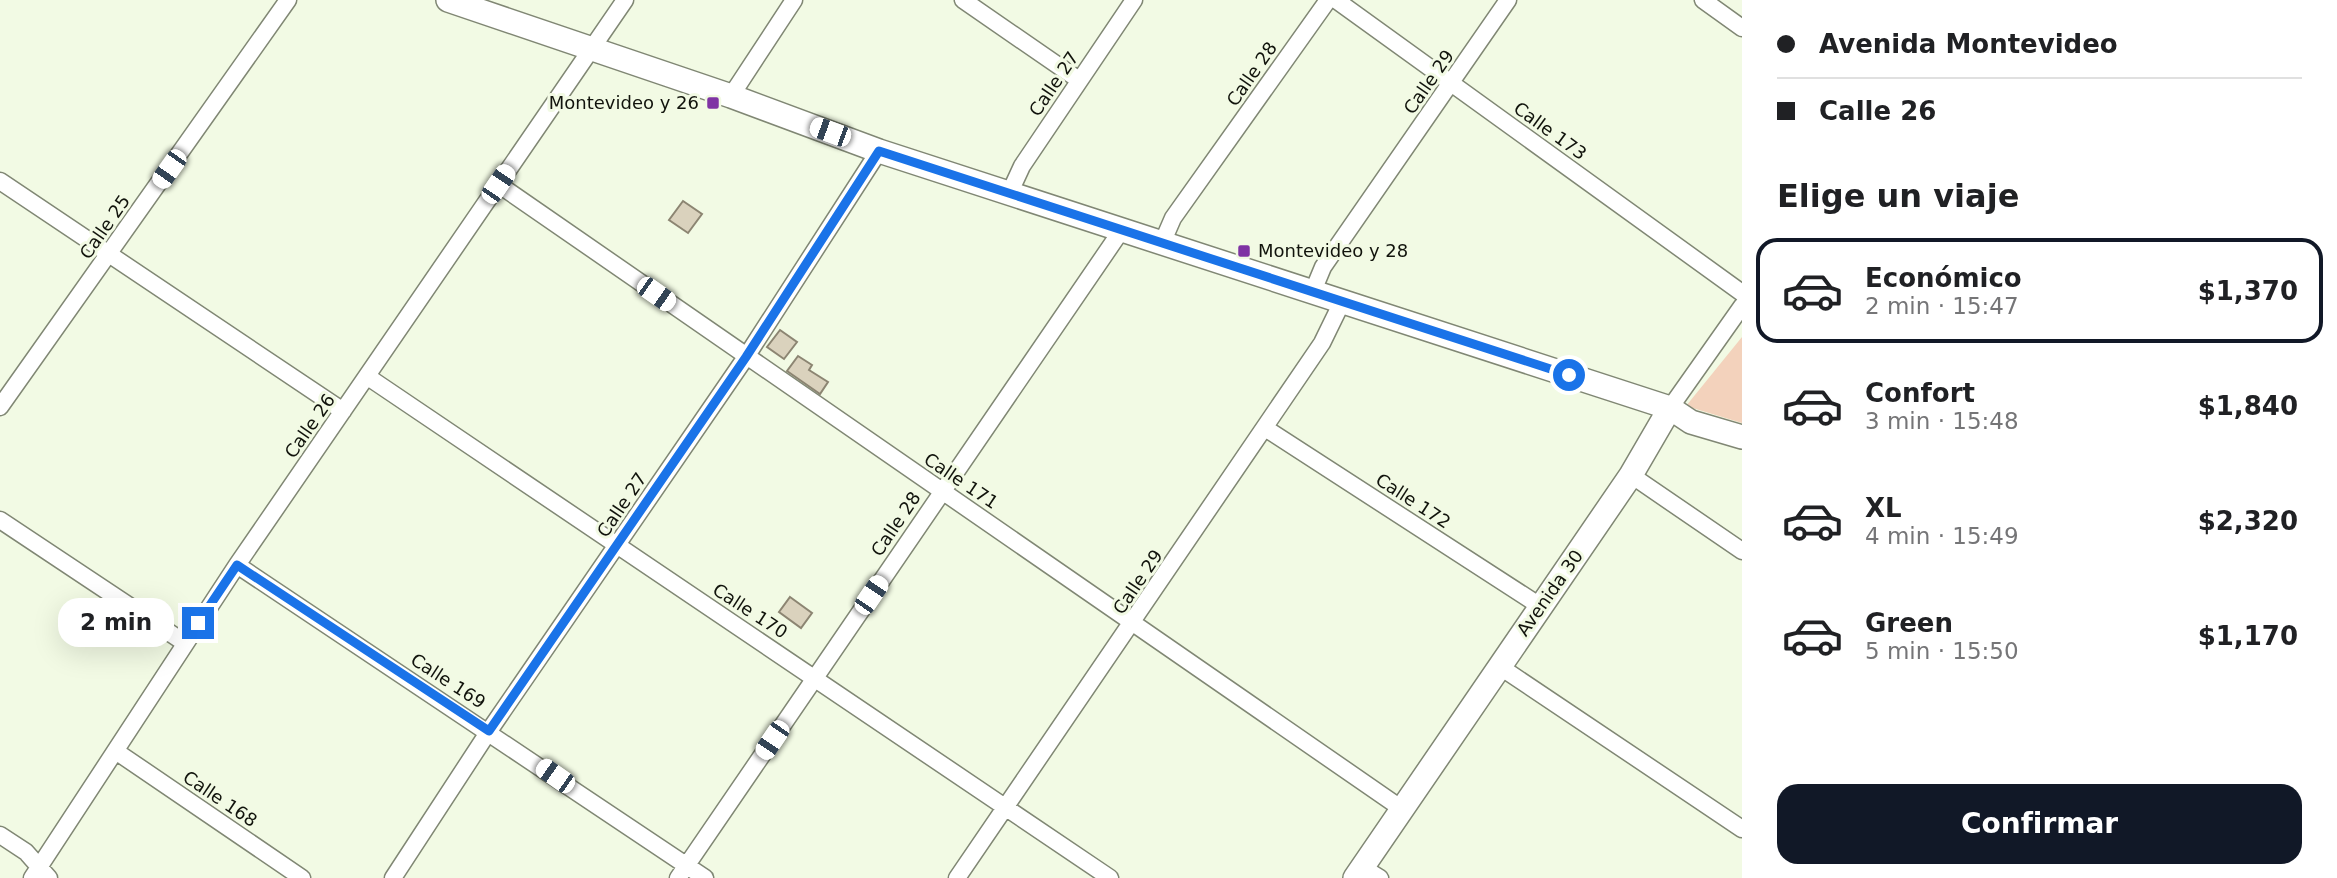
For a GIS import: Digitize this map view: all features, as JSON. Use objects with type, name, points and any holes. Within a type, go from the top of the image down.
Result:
[{"type":"main road","points":[[448,0],[732,96],[879,151],[1124,228],[1670,408],[1691,422],[1742,437]]},
{"type":"main road","name":"Avenida 30","points":[[1366,874],[1402,809],[1631,475],[1670,408]]},
{"type":"street","name":"Calle 25","points":[[0,407],[288,0]]},
{"type":"street","name":"Calle 26","points":[[40,874],[237,565],[625,0]]},
{"type":"street","points":[[732,96],[794,0]]},
{"type":"street","points":[[963,0],[1079,80]]},
{"type":"street","name":"Calle 27","points":[[1010,192],[1022,166],[1134,0]]},
{"type":"street","name":"Calle 28","points":[[1163,241],[1173,218],[1328,0]]},
{"type":"street","name":"Calle 173","points":[[1336,0],[1742,293]]},
{"type":"street","name":"Calle 29","points":[[1314,291],[1323,267],[1508,0]]},
{"type":"street","points":[[1703,0],[1742,28]]},
{"type":"street","name":"Calle 27","points":[[393,878],[489,731],[746,357],[879,151]]},
{"type":"street","points":[[0,181],[343,411]]},
{"type":"street","name":"Calle 171","points":[[498,184],[1402,809]]},
{"type":"street","name":"Calle 28","points":[[682,872],[1124,228]]},
{"type":"street","name":"Calle 29","points":[[957,878],[1328,334],[1342,302]]},
{"type":"street","name":"Avenida 30","points":[[1670,408],[1742,306]]},
{"type":"street","name":"Calle 170","points":[[368,377],[1110,878]]},
{"type":"street","name":"Calle 172","points":[[1265,428],[1540,606]]},
{"type":"street","points":[[1631,475],[1742,551]]},
{"type":"street","points":[[0,520],[185,643]]},
{"type":"street","name":"Calle 169","points":[[237,565],[489,731],[682,872],[705,878]]},
{"type":"street","points":[[1499,666],[1742,829]]},
{"type":"street","name":"Calle 168","points":[[117,752],[302,878]]},
{"type":"street","points":[[0,835],[40,874]]},
{"type":"shaded area","points":[[1742,337],[1742,423],[1686,406]]},
{"type":"building","points":[[683,201],[702,214],[688,233],[669,220]]},
{"type":"building","points":[[780,330],[797,342],[784,359],[767,347]]},
{"type":"building","points":[[798,356],[812,365],[809,370],[828,382],[820,394],[787,371]]},
{"type":"building","points":[[790,597],[812,613],[801,628],[779,612]]},
{"type":"place","name":"Montevideo y 26","points":[[713,103]]},
{"type":"place","name":"Montevideo y 28","points":[[1244,251]]},
{"type":"route","points":[[198,623],[237,565],[489,731],[746,357],[879,151],[1569,375]]}]
